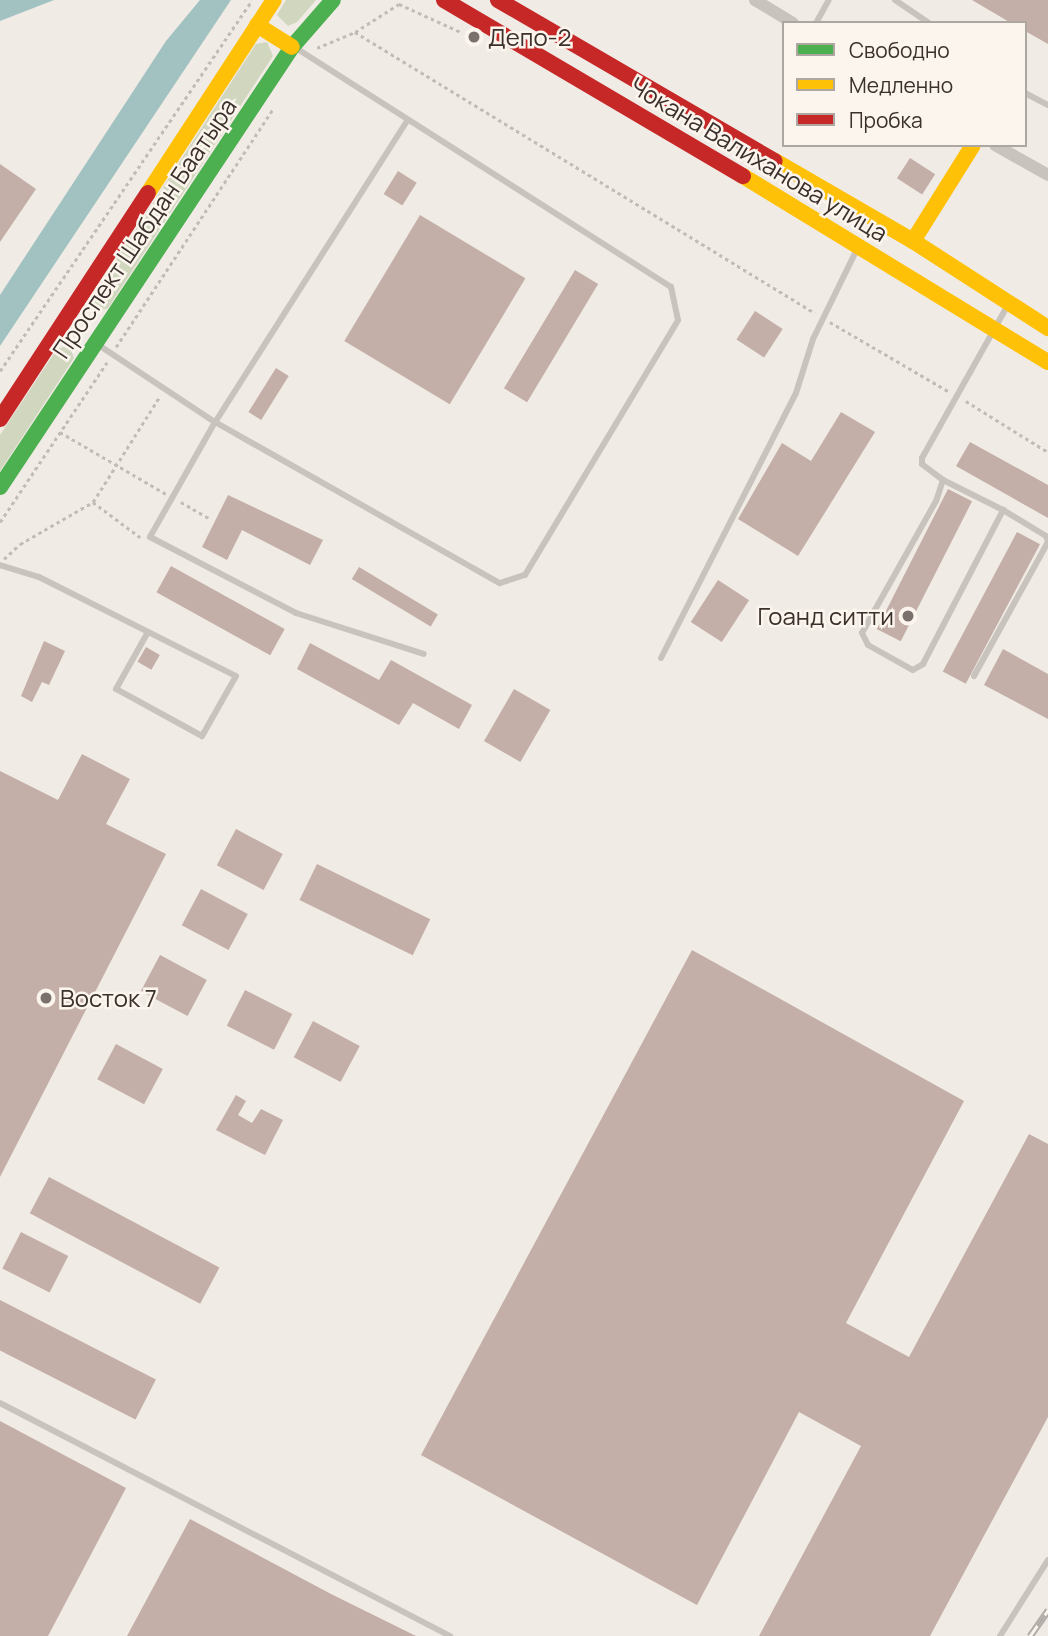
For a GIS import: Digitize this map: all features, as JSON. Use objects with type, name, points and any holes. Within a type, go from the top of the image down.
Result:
[{"type":"main road","name":"Проспект Шабдан Баатыра","points":[[0,486],[80,332],[257,24],[274,0]]},
{"type":"main road","name":"Проспект Шабдан Баатыра","points":[[0,419],[80,332],[292,47],[333,0]]},
{"type":"main road","name":"Чокана Валиханова улица","points":[[444,0],[859,244],[1048,362]]},
{"type":"main road","name":"Чокана Валиханова улица","points":[[498,0],[913,242],[1048,328]]},
{"type":"main road","points":[[257,24],[292,47]]},
{"type":"main road","points":[[913,242],[972,147]]},
{"type":"street","points":[[755,0],[790,21]]},
{"type":"street","points":[[998,147],[1048,176]]},
{"type":"lane","points":[[817,21],[829,0]]},
{"type":"lane","points":[[895,0],[926,21]]},
{"type":"lane","points":[[80,332],[215,422],[499,583],[525,575],[678,320],[671,287],[407,121],[311,54],[292,47]]},
{"type":"lane","points":[[1027,94],[1048,105]]},
{"type":"lane","points":[[407,121],[215,422],[149,537],[296,613],[424,654]]},
{"type":"lane","points":[[661,658],[796,393],[823,318],[859,244]]},
{"type":"lane","points":[[974,676],[1048,542],[1046,536],[1003,510],[943,480],[922,464],[922,458],[993,328],[1009,304]]},
{"type":"lane","points":[[943,480],[936,501],[862,633],[868,645],[913,670],[923,664],[1003,510]]},
{"type":"lane","points":[[0,564],[39,577],[236,676],[202,736],[116,689],[148,632]]},
{"type":"lane","points":[[0,1403],[450,1636]]},
{"type":"lane","points":[[1000,1636],[1048,1560]]},
{"type":"path","points":[[0,372],[252,0]]},
{"type":"path","points":[[311,54],[324,42],[355,32],[399,4],[474,37]]},
{"type":"path","points":[[355,32],[1048,452]]},
{"type":"path","points":[[0,522],[276,105]]},
{"type":"path","points":[[0,564],[20,544],[93,502],[165,389]]},
{"type":"path","points":[[60,432],[210,519]]},
{"type":"path","points":[[93,502],[138,538],[149,537]]},
{"type":"green space","points":[[286,0],[316,0],[297,22],[288,26],[277,15]]},
{"type":"green space","points":[[267,42],[273,56],[108,308],[96,313],[88,303],[256,44]]},
{"type":"green space","points":[[69,345],[74,358],[0,471],[0,435],[57,349]]},
{"type":"water","points":[[0,0],[54,0],[0,21]]},
{"type":"water","points":[[200,0],[231,0],[0,346],[0,295],[166,41]]},
{"type":"building","points":[[972,0],[1048,0],[1048,44],[1027,32],[1027,21],[1008,21]]},
{"type":"building","points":[[910,158],[935,174],[922,194],[897,178]]},
{"type":"building","points":[[0,164],[36,189],[0,242]]},
{"type":"building","points":[[398,171],[417,183],[402,206],[384,194]]},
{"type":"building","points":[[420,215],[525,278],[450,404],[344,341]]},
{"type":"building","points":[[575,270],[598,284],[527,402],[504,388]]},
{"type":"building","points":[[755,311],[783,329],[764,357],[736,340]]},
{"type":"building","points":[[276,368],[289,376],[261,420],[248,412]]},
{"type":"building","points":[[841,412],[875,432],[798,556],[738,519],[782,443],[811,461]]},
{"type":"building","points":[[970,442],[1048,485],[1048,518],[956,466]]},
{"type":"building","points":[[948,489],[972,501],[901,641],[877,629]]},
{"type":"building","points":[[228,495],[323,540],[310,565],[242,530],[227,560],[202,547]]},
{"type":"building","points":[[1017,532],[1040,544],[966,684],[943,672]]},
{"type":"building","points":[[171,566],[285,629],[270,655],[156,592]]},
{"type":"building","points":[[359,567],[438,614],[431,626],[352,579]]},
{"type":"building","points":[[718,580],[749,600],[722,642],[691,622]]},
{"type":"building","points":[[44,641],[65,651],[49,685],[42,682],[32,702],[21,696]]},
{"type":"building","points":[[310,643],[379,680],[391,660],[472,705],[459,729],[413,703],[399,725],[297,669]]},
{"type":"building","points":[[146,647],[160,655],[151,670],[138,662]]},
{"type":"building","points":[[1003,649],[1048,674],[1048,719],[984,685]]},
{"type":"building","points":[[514,689],[550,710],[520,762],[484,741]]},
{"type":"building","name":"Восток 7","points":[[82,754],[130,779],[106,824],[166,854],[0,1177],[0,771],[58,800]]},
{"type":"building","points":[[236,829],[283,854],[264,890],[217,865]]},
{"type":"building","points":[[317,864],[430,919],[413,955],[299,900]]},
{"type":"building","points":[[201,889],[248,914],[229,950],[182,925]]},
{"type":"building","points":[[692,950],[964,1101],[846,1323],[909,1357],[1029,1134],[1048,1144],[1048,1417],[930,1636],[759,1636],[861,1446],[799,1412],[697,1605],[421,1455]]},
{"type":"building","points":[[160,955],[207,980],[188,1016],[141,991]]},
{"type":"building","points":[[245,990],[292,1014],[274,1050],[227,1026]]},
{"type":"building","points":[[313,1021],[360,1046],[341,1082],[294,1057]]},
{"type":"building","points":[[116,1044],[163,1069],[144,1104],[97,1079]]},
{"type":"building","points":[[236,1095],[246,1101],[238,1115],[252,1123],[261,1109],[283,1120],[265,1155],[216,1130]]},
{"type":"building","points":[[49,1177],[219,1268],[200,1304],[30,1213]]},
{"type":"building","points":[[21,1232],[68,1256],[50,1293],[2,1269]]},
{"type":"building","points":[[0,1300],[156,1379],[135,1420],[0,1351]]},
{"type":"building","points":[[0,1421],[126,1488],[48,1636],[0,1636]]},
{"type":"building","points":[[190,1519],[331,1594],[416,1636],[127,1636]]},
{"type":"railway","points":[[1030,1636],[1048,1610]]},
{"type":"traffic: fast","points":[[0,487],[292,47],[333,0]]},
{"type":"traffic: slow","points":[[148,193],[274,0]]},
{"type":"traffic: slow","points":[[257,25],[292,47]]},
{"type":"traffic: slow","points":[[913,241],[972,147]]},
{"type":"traffic: slow","points":[[775,161],[913,241],[1048,328]]},
{"type":"traffic: slow","points":[[743,176],[1048,362]]},
{"type":"traffic: jam","points":[[444,0],[743,176]]},
{"type":"traffic: jam","points":[[498,0],[775,161]]},
{"type":"traffic: jam","points":[[0,419],[148,193]]},
{"type":"place","name":"Депо-2","points":[[474,37]]},
{"type":"place","name":"Гоанд ситти","points":[[908,616]]},
{"type":"place","name":"Восток 7","points":[[46,998]]}]
